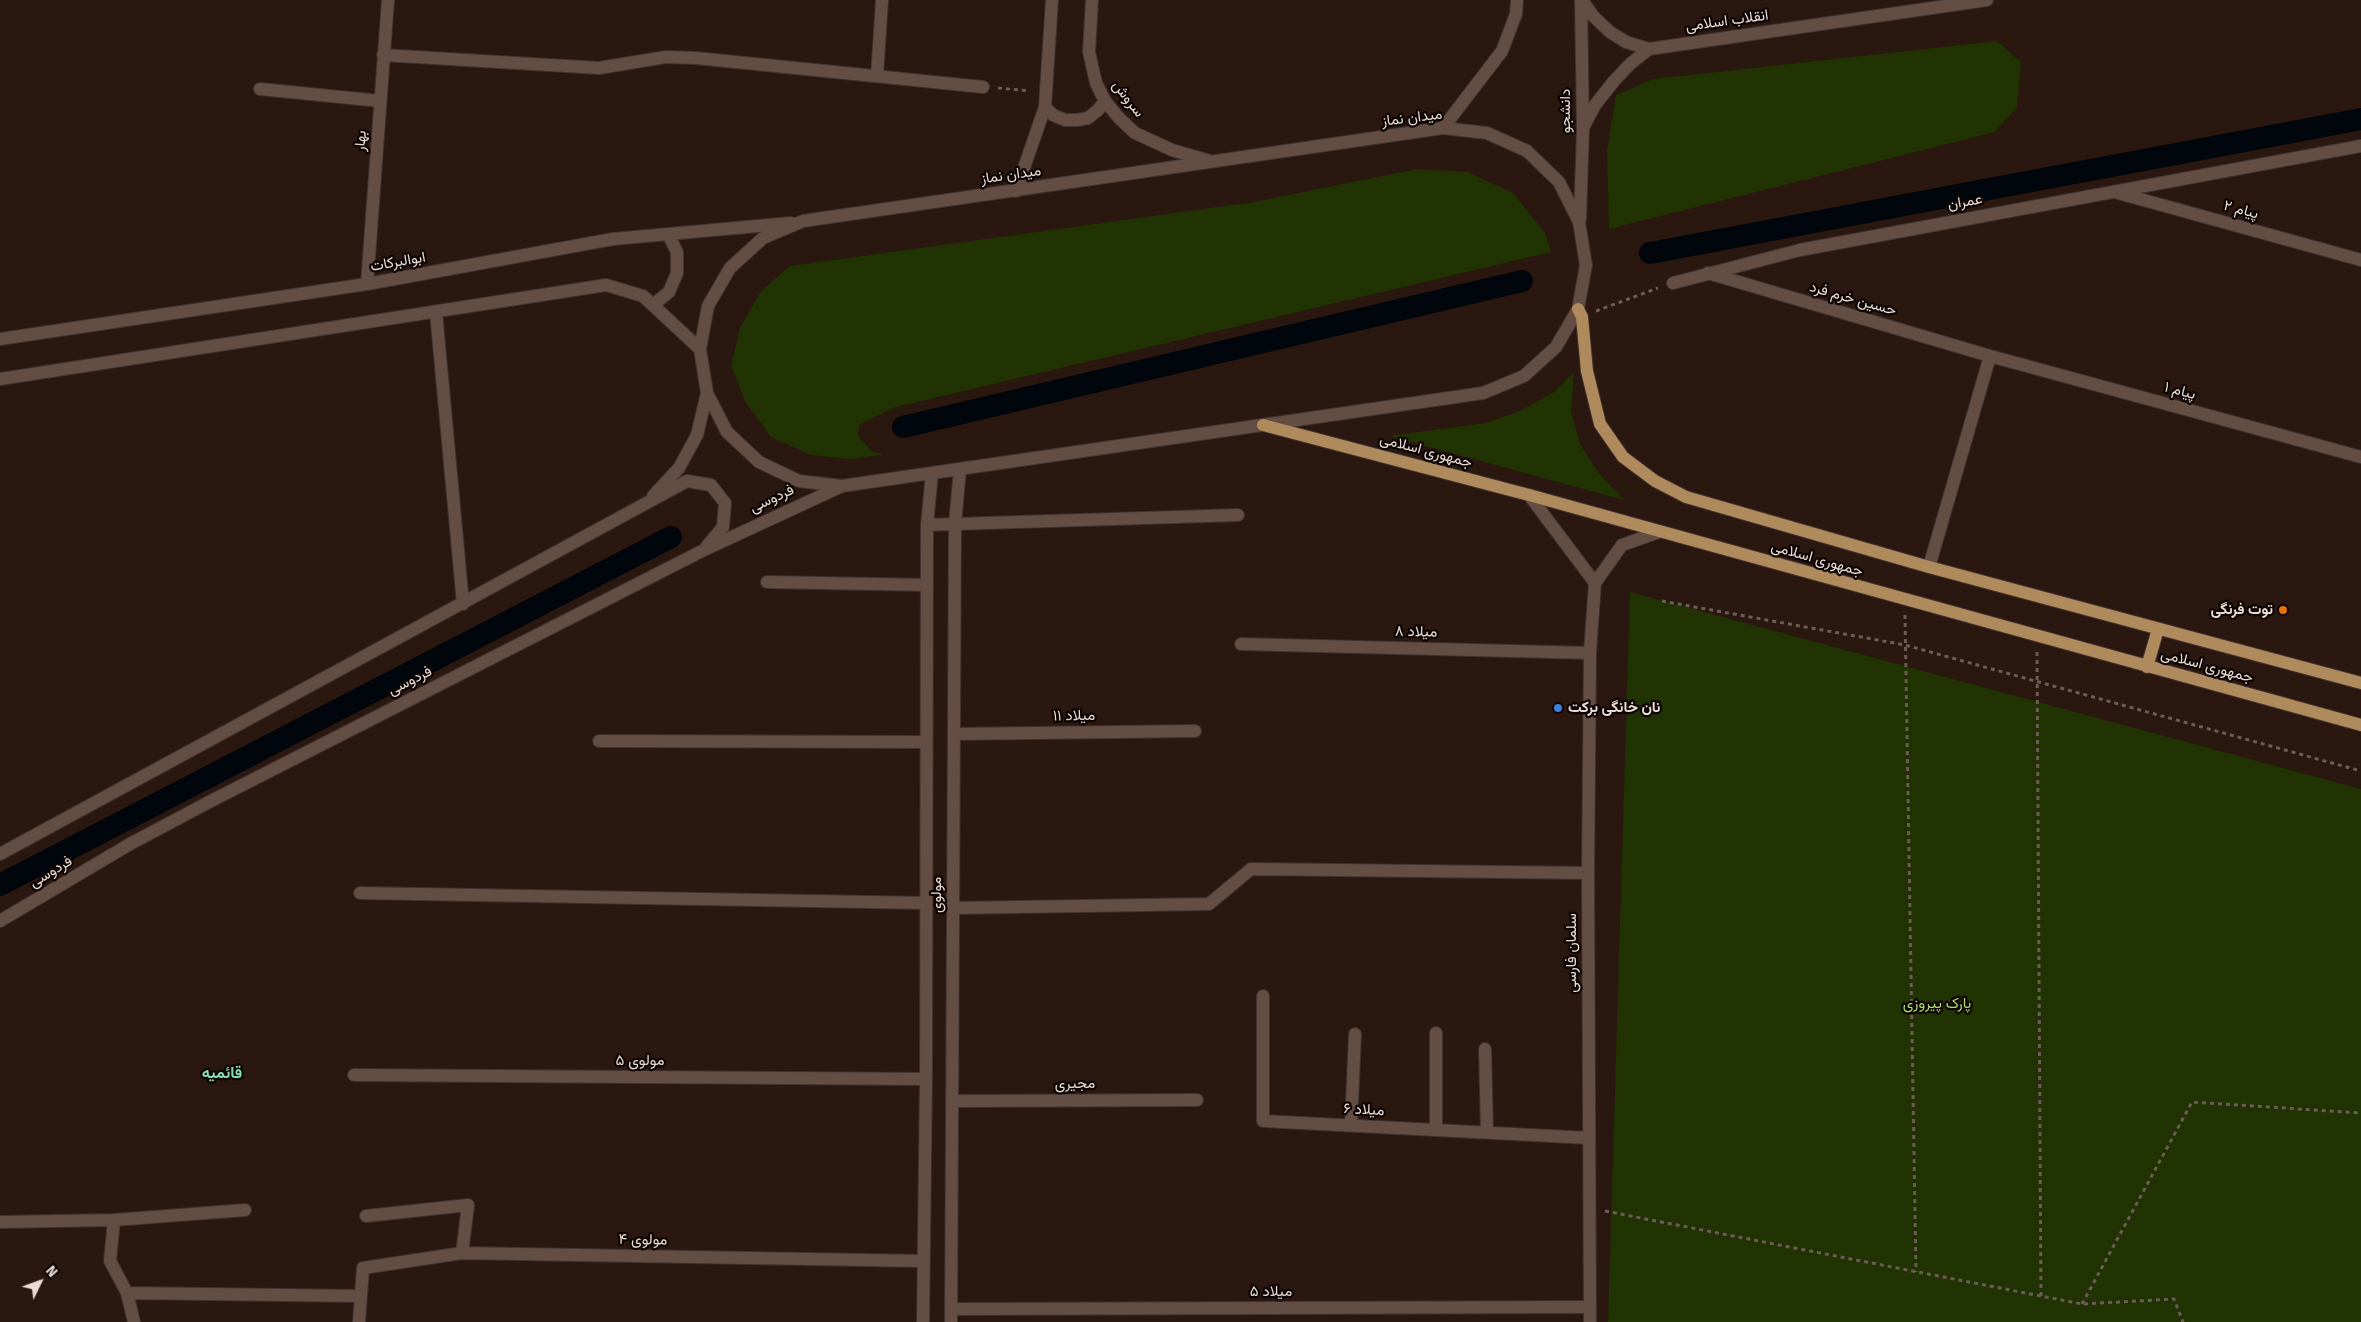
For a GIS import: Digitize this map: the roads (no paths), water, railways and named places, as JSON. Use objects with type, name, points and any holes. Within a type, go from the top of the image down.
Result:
[{"type":"main road","name":"جمهوری اسلامی","points":[[1580,313],[1587,371],[1600,424],[1623,457],[1655,481],[1686,497],[1929,567],[2361,683]]},
{"type":"main road","name":"جمهوری اسلامی","points":[[1263,425],[1528,494],[1658,532],[2361,725]]},
{"type":"main road","points":[[2148,667],[2158,629]]},
{"type":"street","name":"بهار","points":[[367,284],[388,0]]},
{"type":"street","points":[[877,76],[882,0]]},
{"type":"street","points":[[1016,191],[1045,107],[1052,0]]},
{"type":"street","name":"سروش","points":[[1092,0],[1089,52],[1096,83],[1105,101],[1135,133],[1172,150],[1215,162]]},
{"type":"street","points":[[1443,128],[1502,51],[1516,14],[1517,0]]},
{"type":"street","points":[[1582,0],[1593,16],[1610,32],[1626,42],[1650,49]]},
{"type":"street","name":"دانشجو","points":[[1580,222],[1583,128],[1582,0]]},
{"type":"street","name":"انقلاب اسلامی","points":[[1650,49],[1986,0]]},
{"type":"street","points":[[1583,128],[1595,104],[1614,81],[1630,64],[1650,49]]},
{"type":"street","points":[[383,54],[599,68],[666,57],[696,58],[983,87]]},
{"type":"street","points":[[260,89],[380,101]]},
{"type":"street","points":[[1045,107],[1053,115],[1065,120],[1077,120],[1088,118],[1105,101]]},
{"type":"street","name":"میدان نماز","points":[[1443,128],[1487,133],[1527,152],[1559,182],[1580,222],[1586,265],[1580,313],[1556,347],[1524,376],[1483,393],[842,486],[799,481],[759,462],[727,432],[707,393],[700,349],[708,306],[730,268],[762,238],[803,221],[1443,128]]},
{"type":"street","name":"عمران","points":[[1673,283],[1708,272],[1800,250],[2361,146]]},
{"type":"street","name":"پیام ۲","points":[[2113,192],[2361,260]]},
{"type":"street","name":"ابوالبرکات","points":[[0,339],[367,284],[613,239],[803,221]]},
{"type":"street","points":[[653,305],[669,292],[677,273],[677,252],[668,234]]},
{"type":"street","name":"حسین خرم فرد","points":[[1708,272],[1990,356]]},
{"type":"street","points":[[0,378],[606,285],[642,296],[700,349]]},
{"type":"street","points":[[436,312],[463,604]]},
{"type":"street","points":[[1929,567],[1990,356]]},
{"type":"street","name":"پیام ۱","points":[[1990,356],[2361,457]]},
{"type":"street","points":[[646,504],[679,468],[697,434],[707,393]]},
{"type":"street","name":"مولوی","points":[[952,1322],[955,524],[960,468]]},
{"type":"street","name":"مولوی","points":[[923,1322],[926,1079],[927,524],[932,473]]},
{"type":"street","points":[[0,854],[687,481],[711,485],[725,503],[723,527],[704,550]]},
{"type":"street","name":"فردوسی","points":[[0,922],[130,844],[211,801],[704,550],[842,486]]},
{"type":"street","points":[[1528,494],[1595,583],[1622,545],[1658,532]]},
{"type":"street","points":[[927,524],[1238,515]]},
{"type":"street","points":[[767,582],[927,585]]},
{"type":"street","name":"سلمان فارسی","points":[[1590,1322],[1588,873],[1590,653],[1595,583]]},
{"type":"street","name":"میلاد ۸","points":[[1241,644],[1590,653]]},
{"type":"street","name":"میلاد ۱۱","points":[[954,734],[1195,731]]},
{"type":"street","points":[[600,741],[926,742]]},
{"type":"street","points":[[953,908],[1209,904],[1251,869],[1588,873]]},
{"type":"street","points":[[360,893],[926,903]]},
{"type":"street","name":"میلاد ۶","points":[[1263,996],[1263,1121],[1589,1138]]},
{"type":"street","points":[[1436,1033],[1436,1130]]},
{"type":"street","points":[[1351,1126],[1355,1034]]},
{"type":"street","points":[[1485,1049],[1487,1132]]},
{"type":"street","name":"مولوی ۵","points":[[354,1075],[926,1079]]},
{"type":"street","name":"مجیری","points":[[952,1101],[1197,1100]]},
{"type":"street","points":[[366,1216],[468,1205],[462,1254]]},
{"type":"street","points":[[0,1222],[114,1220],[245,1210]]},
{"type":"street","points":[[114,1220],[110,1261],[127,1293],[134,1322]]},
{"type":"street","name":"مولوی ۴","points":[[360,1296],[362,1268],[462,1254],[923,1261]]},
{"type":"street","points":[[127,1293],[360,1296],[359,1322]]},
{"type":"street","name":"میلاد ۵","points":[[952,1309],[1590,1307]]},
{"type":"waterway","points":[[1650,253],[2361,119]]},
{"type":"waterway","points":[[903,427],[1522,281]]},
{"type":"waterway","points":[[0,885],[671,537]]},
{"type":"place","name":"توت فرنگی","points":[[2283,610]]},
{"type":"place","name":"نان خانگی برکت","points":[[1558,708]]},
{"type":"district","name":"قائمیه","points":[[222,1074]]},
{"type":"park label","name":"پارک پیروزی","points":[[1937,1004]]}]
